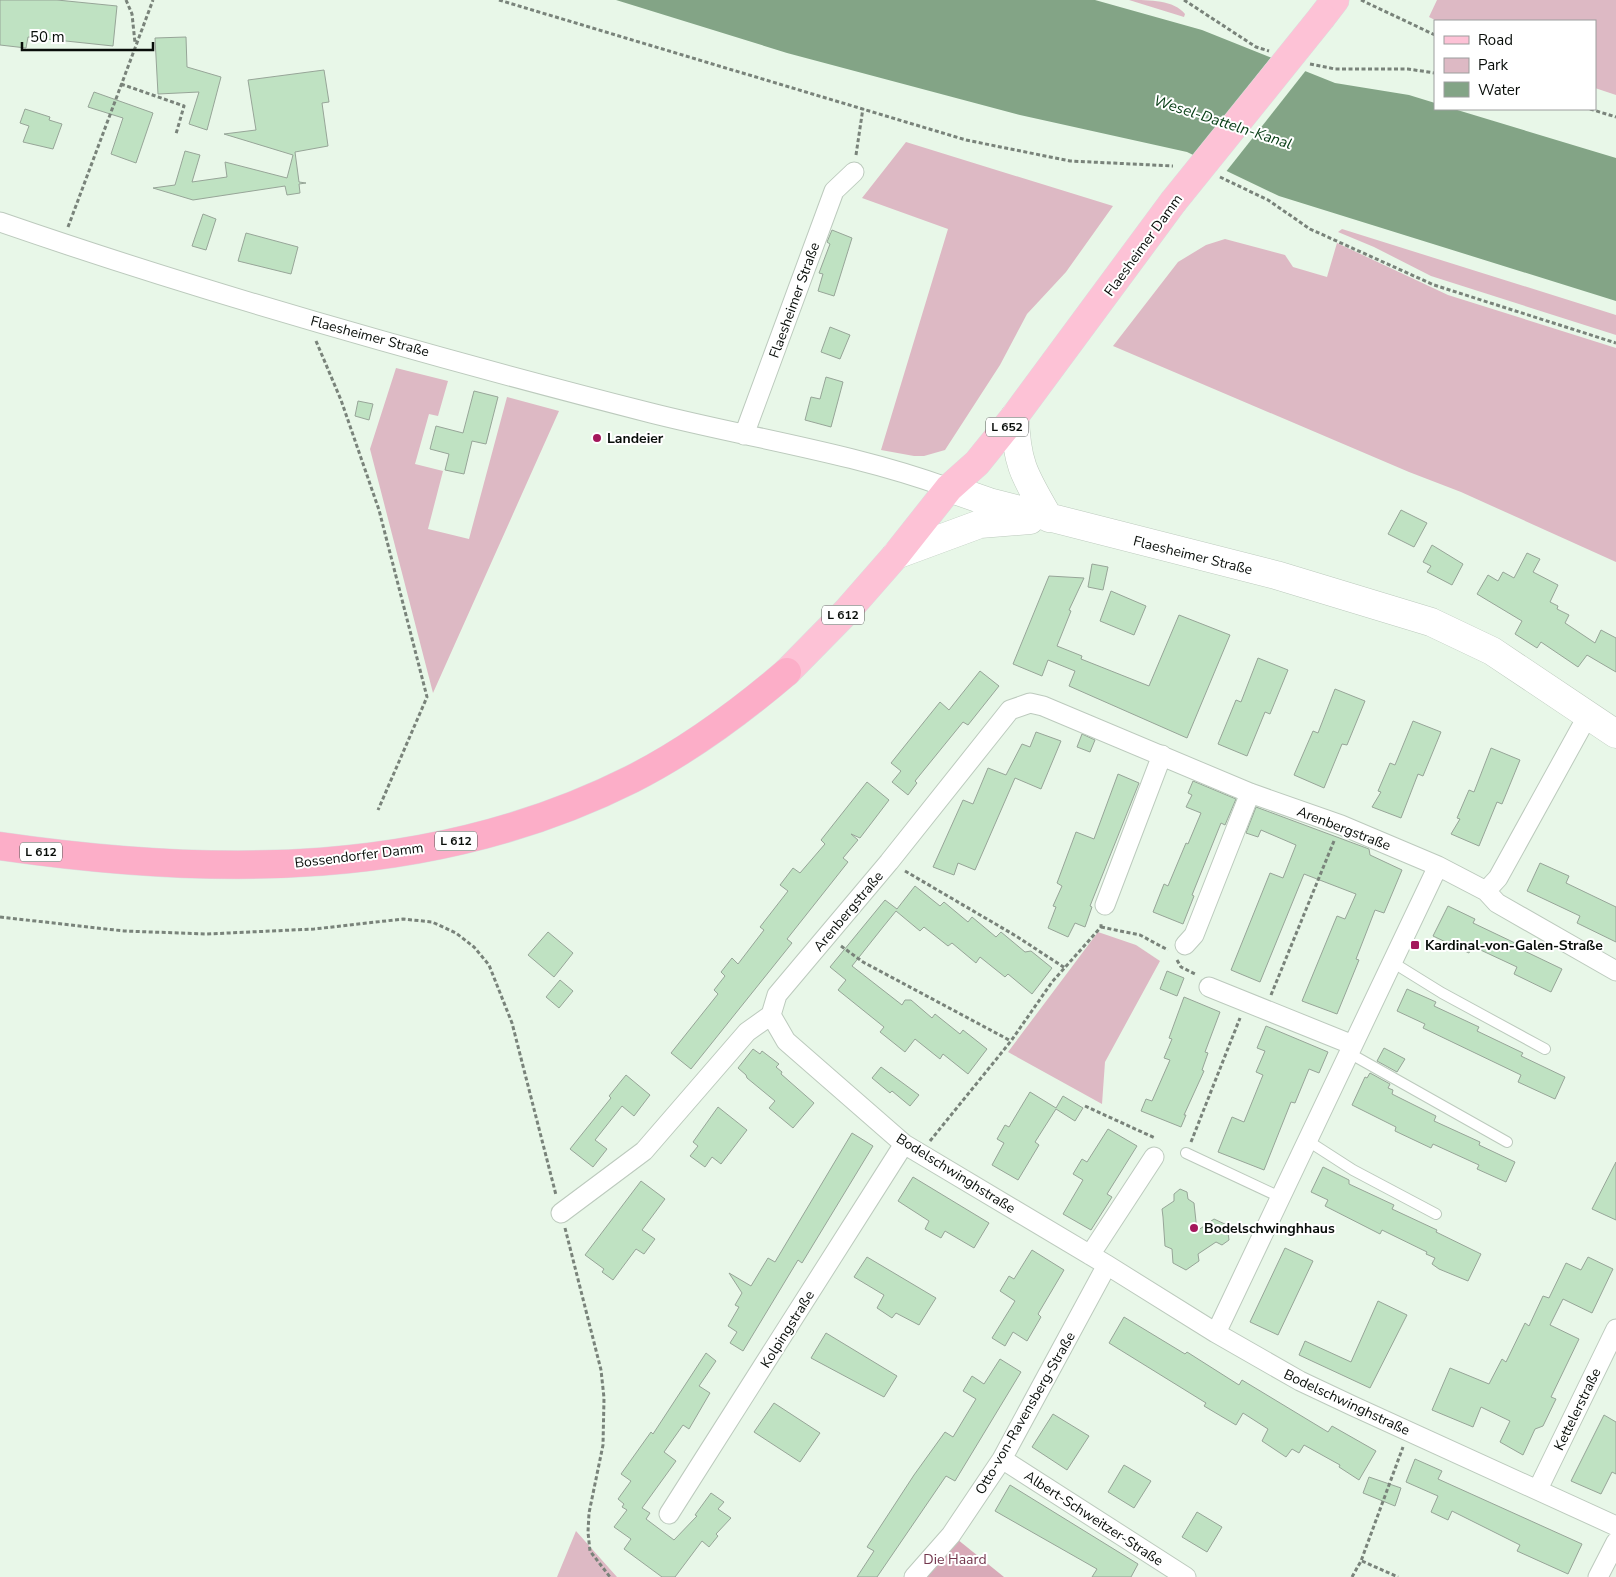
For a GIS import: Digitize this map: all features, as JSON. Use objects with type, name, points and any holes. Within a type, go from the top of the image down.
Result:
[{"type":"highway","name":"Bossendorfer Damm","points":[[0,846],[82,858],[197,866],[320,862],[389,854],[452,842],[514,826],[574,805],[632,779],[713,731],[787,672]]},
{"type":"main road","name":"Flaesheimer Damm","points":[[949,488],[977,463],[1016,416],[1173,202],[1328,8]]},
{"type":"main road","points":[[896,555],[980,524],[1049,518],[1021,466],[1016,442],[1016,416]]},
{"type":"main road","name":"Flaesheimer Straße","points":[[949,488],[988,502],[1276,575],[1424,619],[1452,630],[1492,651],[1616,734]]},
{"type":"main road","name":"Bossendorfer Damm","points":[[787,672],[847,610],[896,555],[949,488]]},
{"type":"street","name":"Flaesheimer Straße","points":[[744,435],[834,191],[854,172]]},
{"type":"street","name":"Flaesheimer Straße","points":[[0,222],[61,244],[312,321],[652,413],[892,470],[949,488]]},
{"type":"street","name":"Arenbergstraße","points":[[771,1015],[777,994],[889,862],[1010,710],[1030,702],[1250,792],[1341,824],[1438,866]]},
{"type":"street","points":[[1486,891],[1498,878],[1588,715]]},
{"type":"street","points":[[1105,905],[1162,755]]},
{"type":"street","points":[[1185,945],[1194,935],[1250,792]]},
{"type":"street","points":[[1216,1333],[1282,1198],[1438,866],[1486,891],[1497,903],[1616,971]]},
{"type":"street","points":[[1209,987],[1351,1049]]},
{"type":"street","points":[[561,1214],[644,1151],[747,1032],[771,1015]]},
{"type":"street","name":"Bodelschwinghstraße","points":[[771,1015],[786,1041],[912,1149],[1107,1265],[1216,1333],[1300,1381],[1616,1526]]},
{"type":"street","name":"Kolpingstraße","points":[[669,1514],[912,1149]]},
{"type":"street","points":[[1090,1255],[1154,1157]]},
{"type":"street","name":"Otto-von-Ravensberg-Straße","points":[[914,1577],[951,1535],[1002,1458],[1107,1265]]},
{"type":"street","name":"Kettelerstraße","points":[[1538,1489],[1616,1329]]},
{"type":"street","name":"Albert-Schweitzer-Straße","points":[[1002,1458],[1186,1577]]},
{"type":"street","points":[[1598,1577],[1616,1542]]},
{"type":"lane","points":[[1392,962],[1442,993],[1545,1049]]},
{"type":"lane","points":[[1351,1049],[1507,1142]]},
{"type":"lane","points":[[1308,1141],[1353,1170],[1436,1214]]},
{"type":"lane","points":[[1186,1153],[1282,1198]]},
{"type":"path","points":[[126,0],[132,14],[135,46]]},
{"type":"path","points":[[61,244],[153,0]]},
{"type":"path","points":[[499,0],[966,140],[1070,161],[1182,166]]},
{"type":"path","points":[[1361,0],[1434,35]]},
{"type":"path","points":[[121,84],[184,106],[176,134]]},
{"type":"path","points":[[854,172],[862,108]]},
{"type":"path","points":[[1593,110],[1616,117]]},
{"type":"path","points":[[1219,177],[1268,200],[1310,228],[1434,285],[1616,343]]},
{"type":"path","points":[[312,321],[316,341],[341,400],[379,510],[427,697],[378,810]]},
{"type":"path","points":[[1265,1011],[1341,824]]},
{"type":"path","points":[[889,862],[1016,936],[1065,968]]},
{"type":"path","points":[[912,1149],[1011,1041],[1065,968],[1101,927],[1101,914],[1105,905]]},
{"type":"path","points":[[0,917],[124,931],[207,934],[314,929],[403,920],[432,922],[456,933],[474,947],[489,965],[512,1023],[600,1370],[604,1398],[603,1445],[589,1513],[588,1532],[590,1551],[610,1577]]},
{"type":"path","points":[[1101,927],[1140,935],[1166,949],[1174,955],[1181,967],[1202,977],[1209,987]]},
{"type":"path","points":[[827,935],[862,962],[1011,1041]]},
{"type":"path","points":[[1085,1106],[1186,1153],[1213,1091],[1245,1003]]},
{"type":"path","points":[[1352,1577],[1361,1561],[1408,1431]]},
{"type":"path","points":[[1361,1561],[1398,1577]]},
{"type":"green space","points":[[1129,0],[1168,3],[1185,14],[1184,17]]},
{"type":"green space","points":[[1437,0],[1616,0],[1616,95],[1596,88],[1596,20],[1435,20],[1429,17]]},
{"type":"green space","points":[[906,142],[1113,206],[1066,272],[1027,314],[1000,365],[945,450],[924,456],[881,450],[948,229],[862,198]]},
{"type":"green space","points":[[1342,229],[1616,315],[1616,335],[1431,276],[1374,247],[1338,232]]},
{"type":"green space","points":[[1225,239],[1285,255],[1293,267],[1327,277],[1337,243],[1448,295],[1616,348],[1616,562],[1461,492],[1409,472],[1113,346],[1178,262],[1206,245]]},
{"type":"green space","points":[[396,368],[448,381],[438,416],[429,414],[415,464],[443,471],[428,529],[469,539],[507,397],[559,411],[433,693],[370,449]]},
{"type":"green space","points":[[1098,932],[1136,945],[1160,961],[1105,1062],[1102,1104],[1008,1052]]},
{"type":"green space","points":[[576,1531],[617,1577],[557,1577]]},
{"type":"green space","name":"Die Haard","points":[[952,1535],[1004,1577],[917,1577]]},
{"type":"water","name":"Wesel-Datteln-Kanal","points":[[616,0],[1095,0],[1202,30],[1335,83],[1409,95],[1434,103],[1434,110],[1457,110],[1616,158],[1616,301],[1279,196],[1187,152],[1020,115],[787,53]]},
{"type":"pier","points":[[1273,55],[1307,69],[1225,173],[1193,158]]},
{"type":"building","points":[[0,0],[57,0],[117,6],[113,46],[28,37],[26,48],[0,45]]},
{"type":"building","points":[[186,37],[187,67],[221,77],[207,130],[189,124],[199,92],[158,94],[155,38]]},
{"type":"building","points":[[324,70],[329,102],[322,103],[328,146],[295,152],[299,182],[306,183],[299,184],[300,193],[287,195],[285,186],[193,200],[153,188],[175,185],[185,151],[200,155],[192,182],[227,177],[225,162],[287,178],[293,155],[224,134],[256,130],[248,80]]},
{"type":"building","points":[[94,92],[153,113],[136,163],[111,154],[123,118],[88,107]]},
{"type":"building","points":[[25,109],[50,117],[49,120],[62,124],[53,149],[23,142],[29,126],[20,123]]},
{"type":"building","points":[[203,214],[216,219],[206,250],[192,246]]},
{"type":"building","points":[[832,230],[852,238],[834,296],[818,291],[823,274],[819,273],[830,244],[827,242]]},
{"type":"building","points":[[246,233],[298,247],[291,274],[238,261]]},
{"type":"building","points":[[830,327],[850,335],[840,359],[821,352]]},
{"type":"building","points":[[826,377],[843,382],[831,427],[805,420],[811,397],[820,399]]},
{"type":"building","points":[[474,391],[498,397],[486,444],[472,441],[464,474],[445,470],[449,454],[430,449],[436,426],[463,433]]},
{"type":"building","points":[[358,401],[373,404],[369,420],[355,416]]},
{"type":"building","points":[[1401,510],[1427,523],[1414,547],[1388,534]]},
{"type":"building","points":[[1432,545],[1463,564],[1452,585],[1427,572],[1431,566],[1423,562]]},
{"type":"building","points":[[1527,553],[1540,559],[1533,572],[1558,585],[1550,602],[1558,606],[1557,609],[1569,615],[1565,623],[1595,643],[1601,630],[1616,638],[1616,672],[1587,655],[1578,667],[1541,642],[1537,648],[1515,634],[1522,621],[1477,594],[1488,575],[1498,581],[1503,572],[1514,578]]},
{"type":"building","points":[[1092,564],[1108,567],[1103,590],[1088,587]]},
{"type":"building","points":[[1049,576],[1084,578],[1069,610],[1071,611],[1057,646],[1082,656],[1081,659],[1149,686],[1179,615],[1230,635],[1187,738],[1069,686],[1075,671],[1048,660],[1042,676],[1013,664]]},
{"type":"building","points":[[1111,591],[1146,606],[1134,635],[1100,621]]},
{"type":"building","points":[[1258,658],[1288,670],[1270,714],[1265,712],[1247,756],[1218,744],[1236,700],[1241,702]]},
{"type":"building","points":[[980,671],[999,686],[968,725],[963,722],[915,781],[917,783],[908,795],[892,782],[901,771],[891,763],[940,702],[949,710]]},
{"type":"building","points":[[1335,689],[1365,701],[1347,745],[1342,744],[1324,788],[1294,775],[1313,731],[1318,733]]},
{"type":"building","points":[[1413,721],[1441,732],[1423,776],[1418,774],[1401,818],[1372,807],[1381,792],[1378,791],[1390,763],[1395,765]]},
{"type":"building","points":[[1036,732],[1061,741],[1041,789],[1015,778],[975,870],[958,863],[954,875],[933,867],[963,800],[973,804],[988,768],[1006,775],[1022,744],[1030,747]]},
{"type":"building","points":[[1082,734],[1095,740],[1090,752],[1077,747]]},
{"type":"building","points":[[1491,748],[1520,760],[1502,804],[1497,802],[1479,846],[1451,834],[1460,819],[1457,818],[1469,790],[1474,792]]},
{"type":"building","points":[[1118,774],[1139,783],[1090,906],[1092,907],[1085,927],[1075,923],[1068,937],[1048,928],[1056,907],[1053,906],[1062,886],[1057,883],[1076,832],[1094,839]]},
{"type":"building","points":[[1193,781],[1236,799],[1225,825],[1221,823],[1192,895],[1194,896],[1183,924],[1153,912],[1164,884],[1168,886],[1201,813],[1186,807],[1192,795],[1188,793]]},
{"type":"building","points":[[867,782],[889,800],[860,838],[851,834],[858,840],[843,858],[848,862],[787,939],[792,943],[691,1069],[671,1053],[718,994],[714,990],[725,976],[721,972],[732,958],[738,964],[764,930],[760,927],[788,891],[780,885],[793,868],[800,873],[825,844],[821,840]]},
{"type":"building","points":[[1256,807],[1369,849],[1370,855],[1402,870],[1384,913],[1375,910],[1356,959],[1359,960],[1337,1014],[1302,1001],[1337,916],[1345,919],[1356,894],[1304,874],[1260,982],[1231,970],[1270,873],[1283,878],[1296,845],[1261,830],[1258,837],[1246,833]]},
{"type":"building","points":[[1540,863],[1569,876],[1566,883],[1616,907],[1616,942],[1577,923],[1580,916],[1527,891]]},
{"type":"building","points":[[915,886],[940,906],[944,902],[968,922],[972,917],[996,937],[1001,932],[1025,952],[1031,951],[1052,968],[1032,994],[1008,974],[1005,977],[980,957],[976,963],[952,943],[948,946],[924,927],[920,931],[896,911],[852,966],[902,1005],[905,1000],[911,1000],[932,1018],[935,1014],[960,1034],[963,1030],[987,1049],[968,1074],[943,1054],[940,1059],[915,1039],[905,1052],[880,1032],[884,1027],[838,990],[846,980],[830,967],[885,900],[897,909]]},
{"type":"building","points":[[1448,906],[1475,919],[1473,923],[1515,943],[1514,946],[1562,969],[1551,992],[1514,974],[1517,967],[1472,946],[1469,953],[1433,936]]},
{"type":"building","points":[[548,932],[573,953],[554,977],[528,955]]},
{"type":"building","points":[[1167,971],[1184,978],[1177,996],[1160,989]]},
{"type":"building","points":[[560,980],[573,991],[559,1008],[546,997]]},
{"type":"building","points":[[1407,989],[1436,1002],[1434,1006],[1479,1027],[1477,1031],[1523,1053],[1521,1056],[1565,1077],[1555,1099],[1518,1082],[1521,1075],[1423,1028],[1425,1024],[1397,1011]]},
{"type":"building","points":[[1184,997],[1220,1012],[1205,1052],[1208,1053],[1202,1070],[1204,1071],[1184,1115],[1186,1115],[1181,1127],[1141,1111],[1146,1099],[1152,1101],[1170,1060],[1164,1058],[1172,1039],[1169,1038]]},
{"type":"building","points":[[1266,1026],[1328,1052],[1319,1073],[1309,1069],[1295,1103],[1291,1102],[1264,1170],[1218,1152],[1232,1117],[1244,1122],[1263,1075],[1256,1072],[1265,1051],[1257,1048]]},
{"type":"building","points":[[1384,1048],[1405,1059],[1397,1072],[1377,1061]]},
{"type":"building","points":[[753,1049],[760,1054],[762,1051],[779,1064],[776,1067],[782,1072],[781,1074],[814,1103],[793,1128],[769,1108],[775,1101],[738,1068]]},
{"type":"building","points":[[881,1067],[919,1095],[910,1106],[872,1078]]},
{"type":"building","points":[[1370,1073],[1390,1084],[1388,1088],[1393,1090],[1392,1094],[1436,1116],[1434,1121],[1480,1142],[1479,1145],[1515,1162],[1506,1182],[1477,1169],[1479,1165],[1433,1144],[1431,1148],[1395,1131],[1396,1127],[1352,1105],[1365,1077],[1367,1078]]},
{"type":"building","points":[[626,1075],[650,1095],[634,1116],[622,1106],[595,1140],[607,1149],[593,1167],[570,1149],[611,1098],[609,1096]]},
{"type":"building","points":[[1030,1092],[1056,1108],[1063,1096],[1083,1108],[1075,1121],[1056,1109],[1035,1142],[1039,1145],[1018,1180],[992,1165],[1004,1143],[997,1139],[1005,1125],[1009,1127]]},
{"type":"building","points":[[718,1107],[747,1130],[721,1164],[712,1157],[705,1167],[690,1156],[698,1146],[693,1142]]},
{"type":"building","points":[[1108,1129],[1137,1146],[1107,1194],[1112,1197],[1091,1230],[1063,1214],[1083,1180],[1073,1174],[1082,1159],[1087,1162]]},
{"type":"building","points":[[852,1133],[873,1146],[802,1263],[798,1260],[743,1351],[730,1343],[737,1332],[728,1326],[739,1307],[735,1305],[742,1293],[729,1273],[751,1286],[768,1258],[775,1262]]},
{"type":"building","points":[[1616,1162],[1616,1220],[1592,1209]]},
{"type":"building","points":[[1323,1167],[1349,1180],[1349,1184],[1394,1205],[1392,1209],[1437,1230],[1436,1232],[1481,1254],[1468,1281],[1439,1269],[1432,1264],[1435,1258],[1426,1254],[1427,1252],[1382,1230],[1380,1234],[1325,1206],[1328,1200],[1311,1192]]},
{"type":"building","points":[[913,1177],[989,1223],[974,1248],[945,1231],[941,1238],[925,1229],[929,1221],[898,1201]]},
{"type":"building","points":[[641,1181],[665,1199],[642,1230],[655,1239],[644,1254],[636,1249],[613,1280],[602,1272],[604,1269],[585,1255]]},
{"type":"building","name":"Bodelschwinghhaus","points":[[1180,1189],[1187,1192],[1188,1199],[1194,1203],[1197,1231],[1214,1219],[1227,1225],[1229,1240],[1222,1245],[1216,1242],[1198,1254],[1199,1261],[1186,1270],[1173,1263],[1172,1249],[1165,1246],[1162,1209],[1174,1201],[1174,1194]]},
{"type":"building","points":[[1285,1248],[1313,1261],[1278,1335],[1250,1322]]},
{"type":"building","points":[[1032,1250],[1064,1270],[1038,1314],[1041,1317],[1027,1341],[1013,1332],[1005,1346],[992,1338],[1015,1301],[1000,1291],[1009,1276],[1014,1279]]},
{"type":"building","points":[[867,1257],[936,1298],[919,1325],[896,1313],[892,1318],[877,1308],[884,1295],[854,1277]]},
{"type":"building","points":[[1588,1257],[1613,1269],[1592,1313],[1563,1299],[1550,1325],[1579,1339],[1551,1397],[1556,1399],[1543,1426],[1535,1429],[1523,1455],[1500,1442],[1510,1421],[1481,1407],[1473,1427],[1432,1410],[1450,1368],[1489,1384],[1502,1359],[1506,1362],[1525,1323],[1529,1326],[1543,1296],[1549,1298],[1566,1263],[1581,1270]]},
{"type":"building","points":[[1378,1301],[1407,1315],[1370,1388],[1299,1355],[1305,1341],[1351,1362]]},
{"type":"building","points":[[1124,1317],[1185,1354],[1187,1352],[1239,1385],[1242,1380],[1328,1432],[1332,1426],[1376,1451],[1359,1480],[1339,1467],[1340,1465],[1304,1445],[1299,1453],[1292,1449],[1286,1457],[1262,1441],[1268,1429],[1243,1413],[1236,1425],[1204,1406],[1206,1403],[1109,1343]]},
{"type":"building","points":[[826,1333],[897,1376],[884,1397],[811,1358]]},
{"type":"building","points":[[706,1353],[716,1361],[699,1386],[710,1393],[689,1429],[683,1425],[664,1452],[676,1461],[642,1508],[650,1513],[646,1519],[674,1540],[697,1516],[695,1515],[711,1493],[724,1502],[718,1509],[731,1518],[716,1534],[718,1536],[709,1547],[702,1541],[675,1577],[662,1577],[624,1549],[631,1539],[614,1527],[627,1510],[622,1507],[624,1504],[618,1499],[631,1481],[621,1474],[651,1432],[653,1434]]},
{"type":"building","points":[[1000,1359],[1021,1372],[955,1481],[946,1476],[877,1577],[857,1577],[874,1551],[867,1547],[914,1475],[945,1432],[953,1437],[976,1399],[963,1391],[972,1376],[984,1384]]},
{"type":"building","points":[[774,1403],[820,1433],[800,1462],[754,1432]]},
{"type":"building","points":[[1053,1414],[1089,1436],[1067,1470],[1032,1447]]},
{"type":"building","points":[[1604,1415],[1616,1422],[1616,1474],[1612,1472],[1601,1494],[1571,1481]]},
{"type":"building","points":[[1415,1459],[1442,1471],[1438,1479],[1582,1544],[1568,1574],[1517,1551],[1520,1545],[1452,1511],[1448,1520],[1431,1512],[1438,1496],[1406,1482]]},
{"type":"building","points":[[1124,1465],[1151,1481],[1134,1508],[1108,1492]]},
{"type":"building","points":[[1369,1477],[1401,1488],[1395,1506],[1363,1493]]},
{"type":"building","points":[[1010,1485],[1138,1564],[1131,1577],[1092,1577],[1097,1569],[995,1511]]},
{"type":"building","points":[[1197,1512],[1222,1527],[1207,1552],[1182,1537]]},
{"type":"place","name":"Landeier","points":[[597,438]]},
{"type":"place","name":"Kardinal-von-Galen-Straße","points":[[1415,945]]},
{"type":"place","name":"Bodelschwinghhaus","points":[[1194,1228]]}]
